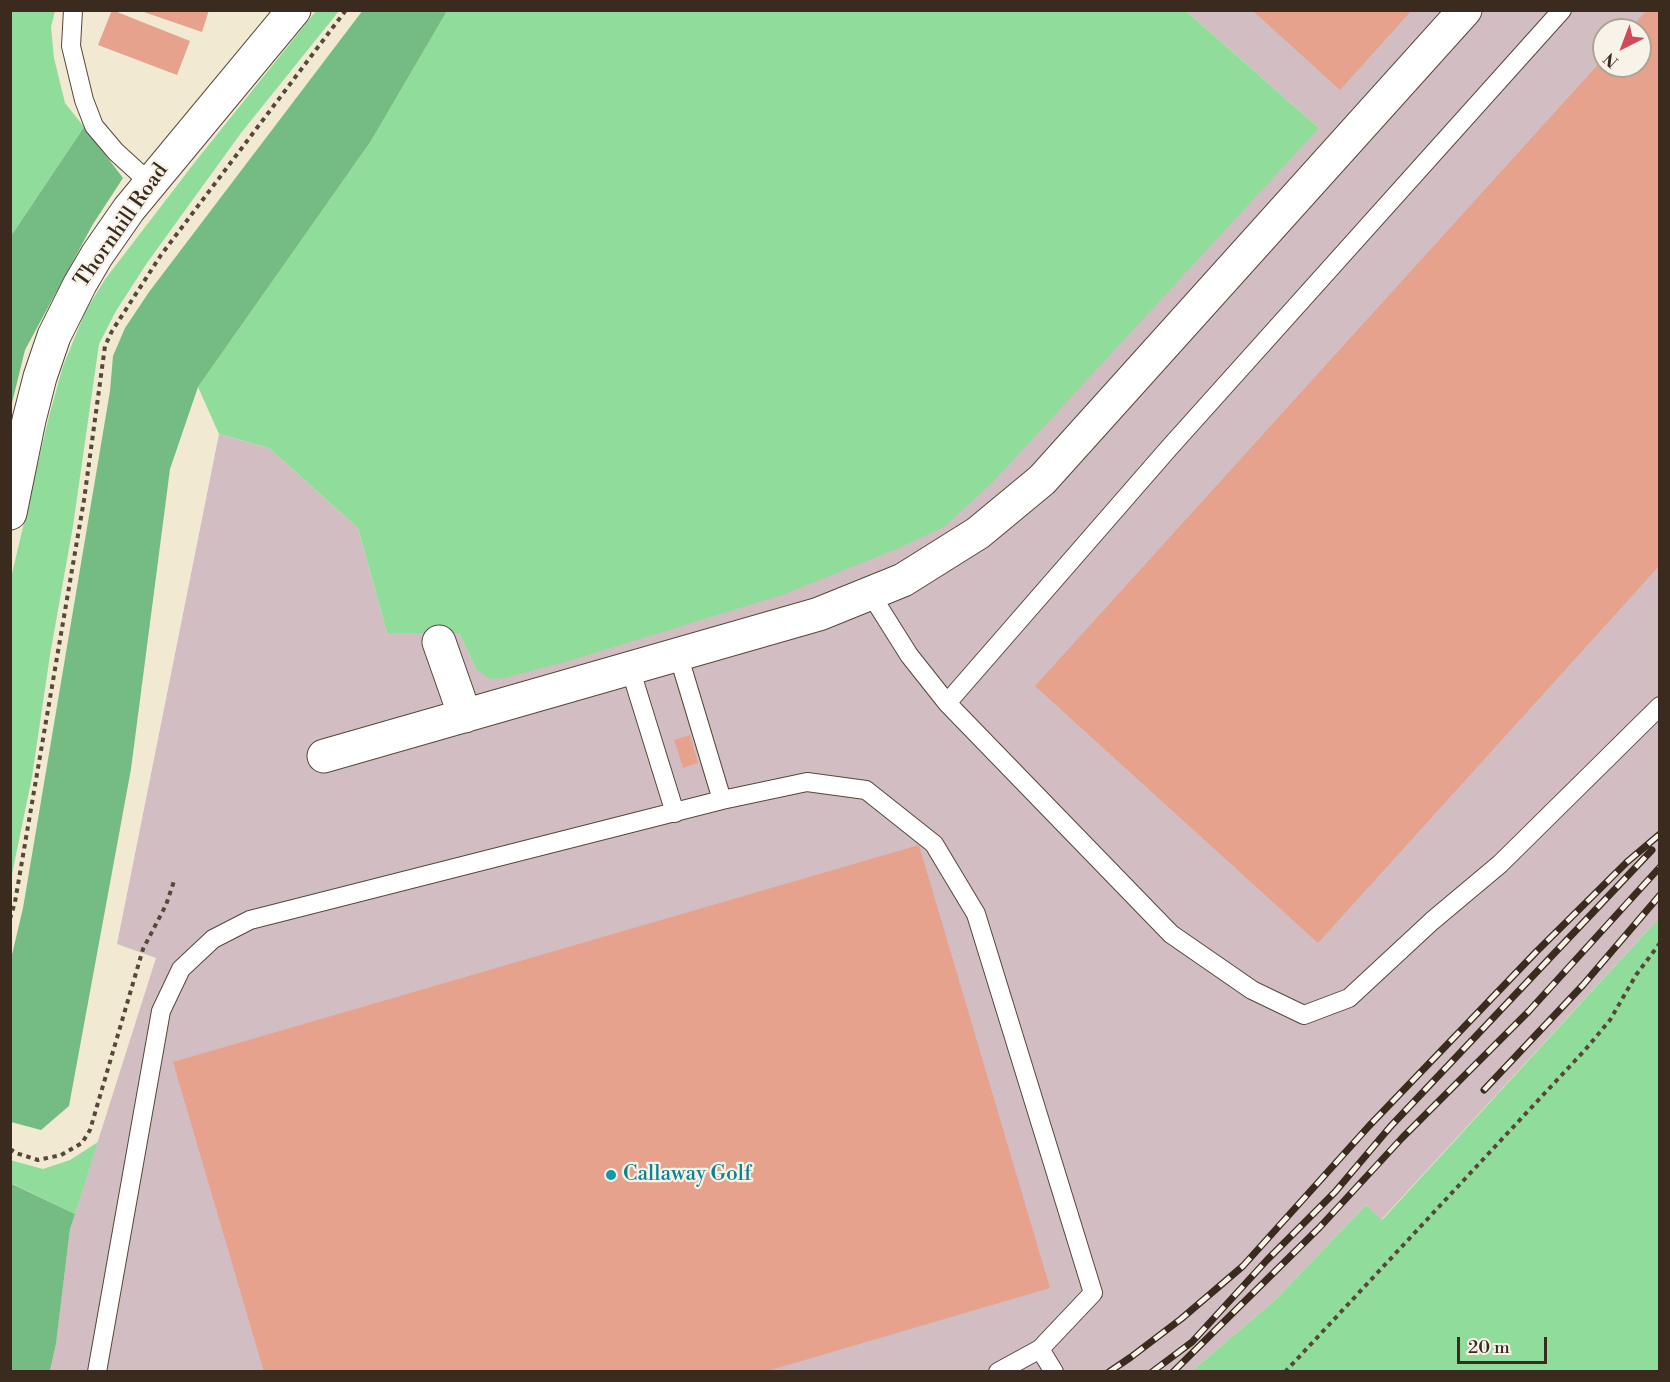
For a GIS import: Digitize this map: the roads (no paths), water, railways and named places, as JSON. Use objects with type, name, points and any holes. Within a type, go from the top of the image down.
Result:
[{"type":"street","name":"Thornhill Road","points":[[10,513],[40,377],[65,310],[97,255],[150,183],[294,10]]},
{"type":"street","points":[[324,756],[819,614],[903,580],[978,533],[1042,480],[1465,10]]},
{"type":"street","points":[[439,642],[465,716]]},
{"type":"lane","points":[[74,10],[71,46],[84,100],[94,126],[116,152],[150,183]]},
{"type":"lane","points":[[947,703],[1177,439],[1562,10]]},
{"type":"lane","points":[[870,593],[909,655],[947,703],[1171,934],[1252,990],[1304,1015],[1349,998],[1432,921],[1500,864],[1659,706]]},
{"type":"lane","points":[[678,654],[722,800]]},
{"type":"lane","points":[[630,668],[675,813]]},
{"type":"lane","points":[[97,1371],[161,1011],[181,969],[213,939],[250,920],[722,800],[807,782],[866,790],[934,844],[976,914],[1093,1293],[1040,1349],[998,1371]]},
{"type":"lane","points":[[1040,1349],[1054,1371]]},
{"type":"railway","points":[[1109,1372],[1181,1319],[1243,1266],[1369,1126],[1537,951],[1627,862],[1660,834]]},
{"type":"railway","points":[[1152,1372],[1192,1342],[1267,1260],[1335,1192],[1390,1127],[1652,850]]},
{"type":"railway","points":[[1173,1372],[1319,1228],[1402,1138],[1529,1011],[1660,867]]},
{"type":"railway","points":[[1484,1090],[1583,985],[1660,895]]},
{"type":"place","name":"Callaway Golf","points":[[611,1175]]}]
